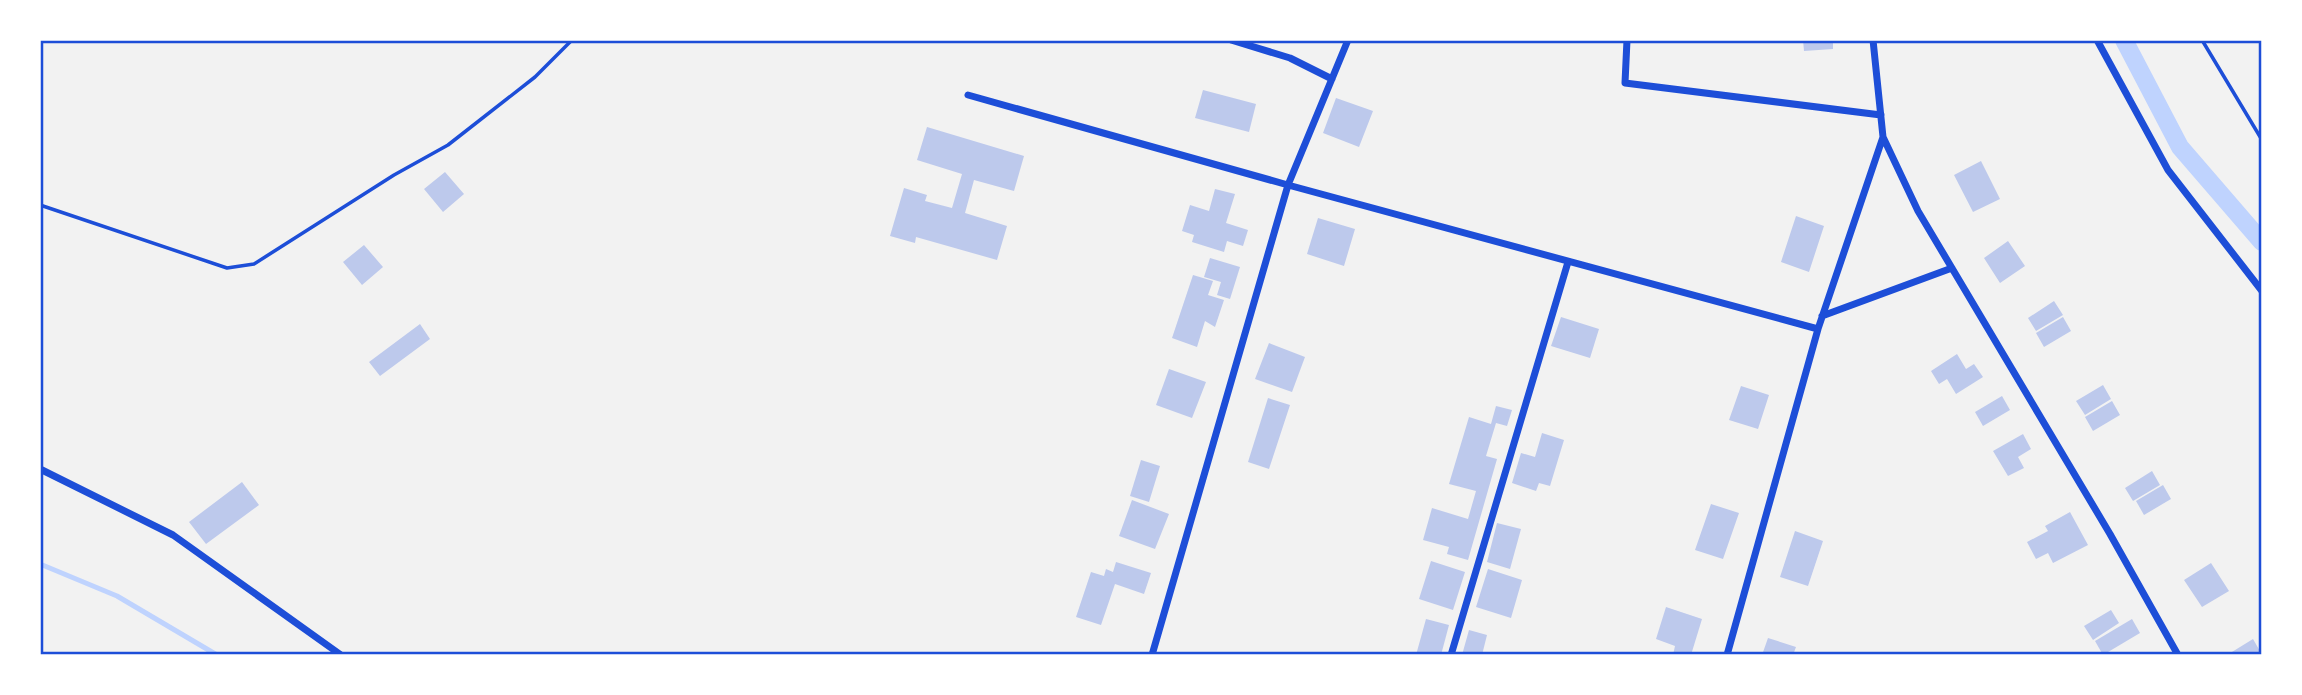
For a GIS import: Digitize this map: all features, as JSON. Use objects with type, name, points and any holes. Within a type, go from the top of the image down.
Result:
[{"type":"street","points":[[1231,40],[1290,58],[1332,79]]},
{"type":"street","points":[[1152,655],[1288,185],[1348,40]]},
{"type":"street","points":[[1627,40],[1625,83],[1881,116]]},
{"type":"street","points":[[1872,40],[1883,137],[1918,211],[2110,534],[2178,655]]},
{"type":"street","points":[[2097,40],[2168,170],[2262,291]]},
{"type":"street","points":[[968,95],[1818,329]]},
{"type":"street","points":[[1727,655],[1818,329],[1883,137]]},
{"type":"street","points":[[1451,655],[1567,262]]},
{"type":"street","points":[[1822,316],[1952,268]]},
{"type":"street","points":[[40,469],[173,535],[341,655]]},
{"type":"lane","points":[[40,205],[228,268],[254,264],[394,175],[448,145],[535,77],[572,40]]},
{"type":"lane","points":[[2203,40],[2262,140]]},
{"type":"building","points":[[1803,40],[1833,40],[1833,49],[1804,51]]},
{"type":"building","points":[[1203,90],[1256,104],[1249,132],[1195,118]]},
{"type":"building","points":[[1336,98],[1373,111],[1359,147],[1323,133]]},
{"type":"building","points":[[927,127],[1024,156],[1014,191],[974,180],[965,213],[1007,226],[997,260],[916,237],[915,243],[890,236],[904,188],[927,195],[925,201],[952,208],[962,174],[917,160]]},
{"type":"building","points":[[1981,161],[2000,199],[1973,212],[1954,175]]},
{"type":"building","points":[[445,172],[464,194],[443,212],[424,189]]},
{"type":"building","points":[[1215,189],[1235,194],[1226,223],[1248,230],[1243,246],[1227,241],[1224,252],[1192,242],[1194,235],[1182,231],[1190,205],[1209,211]]},
{"type":"building","points":[[1796,216],[1824,226],[1809,272],[1781,262]]},
{"type":"building","points":[[1318,218],[1355,229],[1344,266],[1307,254]]},
{"type":"building","points":[[2008,241],[2025,266],[2000,283],[1984,258]]},
{"type":"building","points":[[364,245],[383,267],[362,285],[343,262]]},
{"type":"building","points":[[1210,258],[1240,267],[1230,299],[1217,295],[1221,282],[1204,277]]},
{"type":"building","points":[[1193,275],[1213,281],[1208,295],[1224,300],[1215,327],[1205,321],[1197,347],[1172,338]]},
{"type":"building","points":[[2054,301],[2063,315],[2036,331],[2028,318]]},
{"type":"building","points":[[1561,317],[1599,329],[1590,358],[1551,346]]},
{"type":"building","points":[[2063,317],[2071,331],[2044,347],[2036,333]]},
{"type":"building","points":[[420,324],[430,339],[380,376],[369,362]]},
{"type":"building","points":[[1269,343],[1305,357],[1292,392],[1255,379]]},
{"type":"building","points":[[1957,354],[1966,369],[1974,364],[1983,377],[1956,394],[1947,379],[1939,384],[1931,371]]},
{"type":"building","points":[[1169,369],[1206,382],[1192,418],[1156,405]]},
{"type":"building","points":[[2103,385],[2111,399],[2085,415],[2076,401]]},
{"type":"building","points":[[1741,386],[1769,395],[1758,429],[1729,420]]},
{"type":"building","points":[[2002,396],[2010,410],[1983,426],[1975,412]]},
{"type":"building","points":[[1268,398],[1290,405],[1269,469],[1248,462]]},
{"type":"building","points":[[2112,401],[2120,415],[2093,431],[2085,417]]},
{"type":"building","points":[[1496,406],[1512,410],[1507,426],[1496,423],[1486,456],[1497,459],[1468,560],[1447,554],[1449,547],[1423,540],[1432,508],[1468,519],[1476,491],[1449,484],[1469,417],[1491,424]]},
{"type":"building","points":[[1542,433],[1564,440],[1550,486],[1539,483],[1536,491],[1512,483],[1521,453],[1535,457]]},
{"type":"building","points":[[2023,434],[2031,449],[2018,457],[2024,468],[2008,476],[1993,451]]},
{"type":"building","points":[[1141,460],[1160,466],[1149,502],[1130,496]]},
{"type":"building","points":[[2152,471],[2160,485],[2133,501],[2125,488]]},
{"type":"building","points":[[242,482],[259,505],[206,544],[189,522]]},
{"type":"building","points":[[2163,485],[2171,499],[2144,515],[2136,501]]},
{"type":"building","points":[[1132,500],[1169,514],[1155,549],[1119,536]]},
{"type":"building","points":[[1711,504],[1739,513],[1723,559],[1695,550]]},
{"type":"building","points":[[2070,512],[2088,545],[2053,563],[2048,553],[2036,559],[2027,542],[2048,531],[2045,526]]},
{"type":"building","points":[[1497,523],[1521,529],[1510,569],[1487,562]]},
{"type":"building","points":[[1795,531],[1823,541],[1808,586],[1780,577]]},
{"type":"building","points":[[1431,561],[1465,572],[1453,610],[1419,599]]},
{"type":"building","points":[[1116,562],[1151,573],[1144,594],[1115,584],[1101,625],[1076,617],[1091,572],[1104,576],[1106,569],[1113,572]]},
{"type":"building","points":[[2211,563],[2229,591],[2202,607],[2184,580]]},
{"type":"building","points":[[1488,569],[1522,580],[1511,618],[1476,607]]},
{"type":"building","points":[[1666,607],[1702,619],[1691,655],[1673,655],[1675,646],[1656,639]]},
{"type":"building","points":[[2111,610],[2119,623],[2093,640],[2084,626]]},
{"type":"building","points":[[1426,619],[1449,625],[1441,655],[1416,655]]},
{"type":"building","points":[[2132,619],[2140,633],[2103,655],[2095,641]]},
{"type":"building","points":[[1469,630],[1487,635],[1482,655],[1462,655]]},
{"type":"building","points":[[1768,638],[1796,647],[1793,655],[1762,655]]},
{"type":"building","points":[[2253,639],[2261,653],[2258,655],[2227,655]]},
{"type":"waterway","points":[[2124,40],[2180,147],[2262,242]]},
{"type":"waterway","points":[[40,564],[117,596],[217,655]]}]
